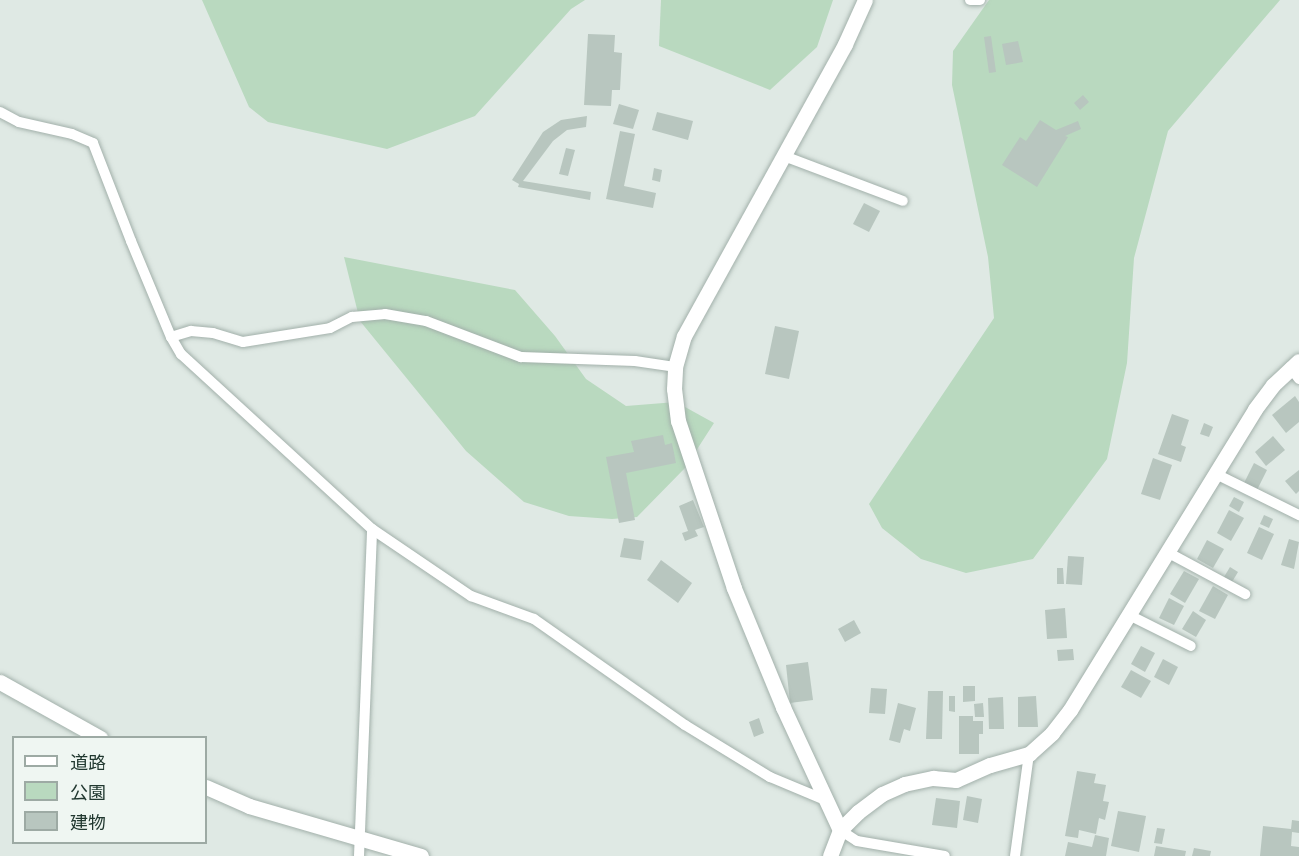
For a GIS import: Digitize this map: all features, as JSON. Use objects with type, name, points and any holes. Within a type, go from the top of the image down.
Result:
[{"type":"street","points":[[865,0],[845,44],[684,336],[675,367],[674,389],[678,421],[734,588],[840,830],[857,841],[945,856]]},
{"type":"street","points":[[970,0],[980,0]]},
{"type":"street","points":[[0,112],[19,122],[72,134],[93,143],[171,337],[181,354],[196,371],[244,411],[372,529],[471,596],[534,619],[685,725],[770,777],[825,800]]},
{"type":"street","points":[[784,156],[903,201]]},
{"type":"street","points":[[171,337],[191,331],[213,333],[243,342],[330,328],[352,317],[385,314],[426,321],[521,357],[635,361],[675,367]]},
{"type":"street","points":[[830,856],[840,830],[858,812],[882,794],[904,784],[933,778],[956,780],[990,765],[1029,754],[1052,733],[1070,710],[1255,409],[1273,385],[1296,369]]},
{"type":"street","points":[[1216,474],[1299,515]]},
{"type":"street","points":[[359,856],[372,529]]},
{"type":"street","points":[[1167,552],[1245,594]]},
{"type":"street","points":[[1129,615],[1191,646]]},
{"type":"street","points":[[0,682],[96,736]]},
{"type":"street","points":[[1015,856],[1029,754]]},
{"type":"street","points":[[207,787],[249,806],[421,856]]},
{"type":"green space","points":[[202,0],[585,0],[571,9],[475,116],[387,149],[268,122],[249,107]]},
{"type":"green space","points":[[661,0],[833,0],[817,47],[770,90],[659,46]]},
{"type":"green space","points":[[989,0],[1280,0],[1168,131],[1134,258],[1127,363],[1107,459],[1033,559],[966,573],[921,559],[882,528],[869,504],[994,318],[988,257],[952,85],[953,51]]},
{"type":"green space","points":[[344,257],[515,290],[555,336],[586,379],[626,406],[676,402],[714,423],[685,468],[637,517],[612,519],[569,516],[524,502],[466,451],[360,321]]},
{"type":"building","points":[[588,34],[615,35],[614,52],[622,53],[620,90],[612,90],[611,106],[584,105]]},
{"type":"building","points":[[991,36],[996,72],[989,73],[984,37]]},
{"type":"building","points":[[1018,41],[1023,62],[1006,65],[1002,44]]},
{"type":"building","points":[[1083,95],[1089,102],[1080,110],[1074,103]]},
{"type":"building","points":[[619,104],[639,110],[633,129],[613,124]]},
{"type":"building","points":[[657,112],[693,121],[688,140],[652,130]]},
{"type":"building","points":[[587,116],[586,127],[567,130],[553,141],[523,181],[591,192],[590,200],[518,187],[519,184],[512,180],[543,132],[561,120]]},
{"type":"building","points":[[1040,120],[1056,130],[1078,121],[1081,129],[1065,136],[1068,137],[1037,187],[1002,165],[1020,137],[1026,141]]},
{"type":"building","points":[[620,131],[635,134],[624,186],[656,193],[653,208],[606,199]]},
{"type":"building","points":[[566,148],[575,150],[568,176],[559,174]]},
{"type":"building","points":[[654,168],[662,170],[660,182],[652,180]]},
{"type":"building","points":[[864,203],[880,211],[869,232],[853,224]]},
{"type":"building","points":[[775,326],[799,331],[789,379],[765,374]]},
{"type":"building","points":[[1295,396],[1299,402],[1299,422],[1286,433],[1272,415]]},
{"type":"building","points":[[1172,414],[1189,420],[1181,445],[1186,447],[1181,462],[1158,454]]},
{"type":"building","points":[[1204,423],[1213,427],[1209,437],[1200,434]]},
{"type":"building","points":[[663,435],[665,445],[672,443],[676,463],[626,473],[635,520],[619,523],[606,457],[634,452],[631,441]]},
{"type":"building","points":[[1273,436],[1285,450],[1266,466],[1255,452]]},
{"type":"building","points":[[1153,458],[1172,465],[1160,500],[1141,494]]},
{"type":"building","points":[[1254,463],[1267,470],[1257,490],[1244,483]]},
{"type":"building","points":[[1299,470],[1299,491],[1296,494],[1285,481]]},
{"type":"building","points":[[1234,497],[1244,502],[1239,512],[1229,506]]},
{"type":"building","points":[[693,500],[704,527],[695,530],[698,536],[685,541],[682,533],[688,531],[679,506]]},
{"type":"building","points":[[1229,510],[1244,518],[1231,541],[1217,533]]},
{"type":"building","points":[[1264,515],[1273,519],[1269,528],[1260,524]]},
{"type":"building","points":[[1259,527],[1274,534],[1262,560],[1247,553]]},
{"type":"building","points":[[624,538],[644,541],[641,560],[620,557]]},
{"type":"building","points":[[1289,539],[1299,542],[1294,569],[1281,565]]},
{"type":"building","points":[[1207,540],[1224,549],[1213,568],[1197,559]]},
{"type":"building","points":[[1068,556],[1084,557],[1082,585],[1066,584]]},
{"type":"building","points":[[661,560],[692,583],[678,603],[647,580]]},
{"type":"building","points":[[1230,567],[1238,572],[1232,582],[1224,577]]},
{"type":"building","points":[[1057,568],[1063,568],[1064,584],[1057,584]]},
{"type":"building","points":[[1184,571],[1199,579],[1185,603],[1170,594]]},
{"type":"building","points":[[1213,586],[1228,595],[1215,619],[1199,611]]},
{"type":"building","points":[[1169,598],[1184,606],[1174,625],[1159,618]]},
{"type":"building","points":[[1065,608],[1067,638],[1047,639],[1045,610]]},
{"type":"building","points":[[1193,611],[1206,620],[1196,637],[1182,629]]},
{"type":"building","points":[[854,620],[861,633],[845,642],[838,629]]},
{"type":"building","points":[[1141,646],[1155,653],[1145,672],[1131,664]]},
{"type":"building","points":[[1073,649],[1074,660],[1058,661],[1057,650]]},
{"type":"building","points":[[1163,659],[1178,667],[1169,685],[1154,677]]},
{"type":"building","points":[[808,662],[813,700],[790,703],[786,665]]},
{"type":"building","points":[[1131,670],[1151,681],[1141,698],[1121,687]]},
{"type":"building","points":[[963,686],[975,686],[975,701],[963,702]]},
{"type":"building","points":[[871,688],[887,689],[885,714],[869,713]]},
{"type":"building","points":[[928,691],[943,691],[942,739],[926,739]]},
{"type":"building","points":[[949,696],[955,696],[955,712],[949,711]]},
{"type":"building","points":[[1036,696],[1038,727],[1018,727],[1018,697]]},
{"type":"building","points":[[1003,697],[1004,729],[989,729],[988,698]]},
{"type":"building","points":[[898,703],[916,708],[910,731],[904,729],[900,743],[889,740]]},
{"type":"building","points":[[983,703],[984,717],[975,717],[974,704]]},
{"type":"building","points":[[959,716],[973,716],[973,721],[983,721],[983,734],[979,734],[979,754],[959,754]]},
{"type":"building","points":[[759,718],[764,733],[754,737],[749,722]]},
{"type":"building","points":[[1077,771],[1096,774],[1094,783],[1106,785],[1103,801],[1109,802],[1105,820],[1099,818],[1096,834],[1079,830],[1078,838],[1065,836]]},
{"type":"building","points":[[967,796],[982,799],[978,823],[963,820]]},
{"type":"building","points":[[936,798],[960,801],[957,828],[932,825]]},
{"type":"building","points":[[1118,811],[1146,816],[1139,852],[1111,846]]},
{"type":"building","points":[[1292,820],[1299,821],[1299,833],[1292,832],[1291,846],[1299,847],[1299,856],[1260,856],[1263,826],[1291,829]]},
{"type":"building","points":[[1157,828],[1165,829],[1162,844],[1154,843]]},
{"type":"building","points":[[1095,835],[1109,838],[1106,856],[1065,856],[1068,842],[1092,847]]},
{"type":"building","points":[[1156,846],[1186,851],[1185,856],[1154,856]]},
{"type":"building","points":[[1194,848],[1211,851],[1210,856],[1192,856]]}]
